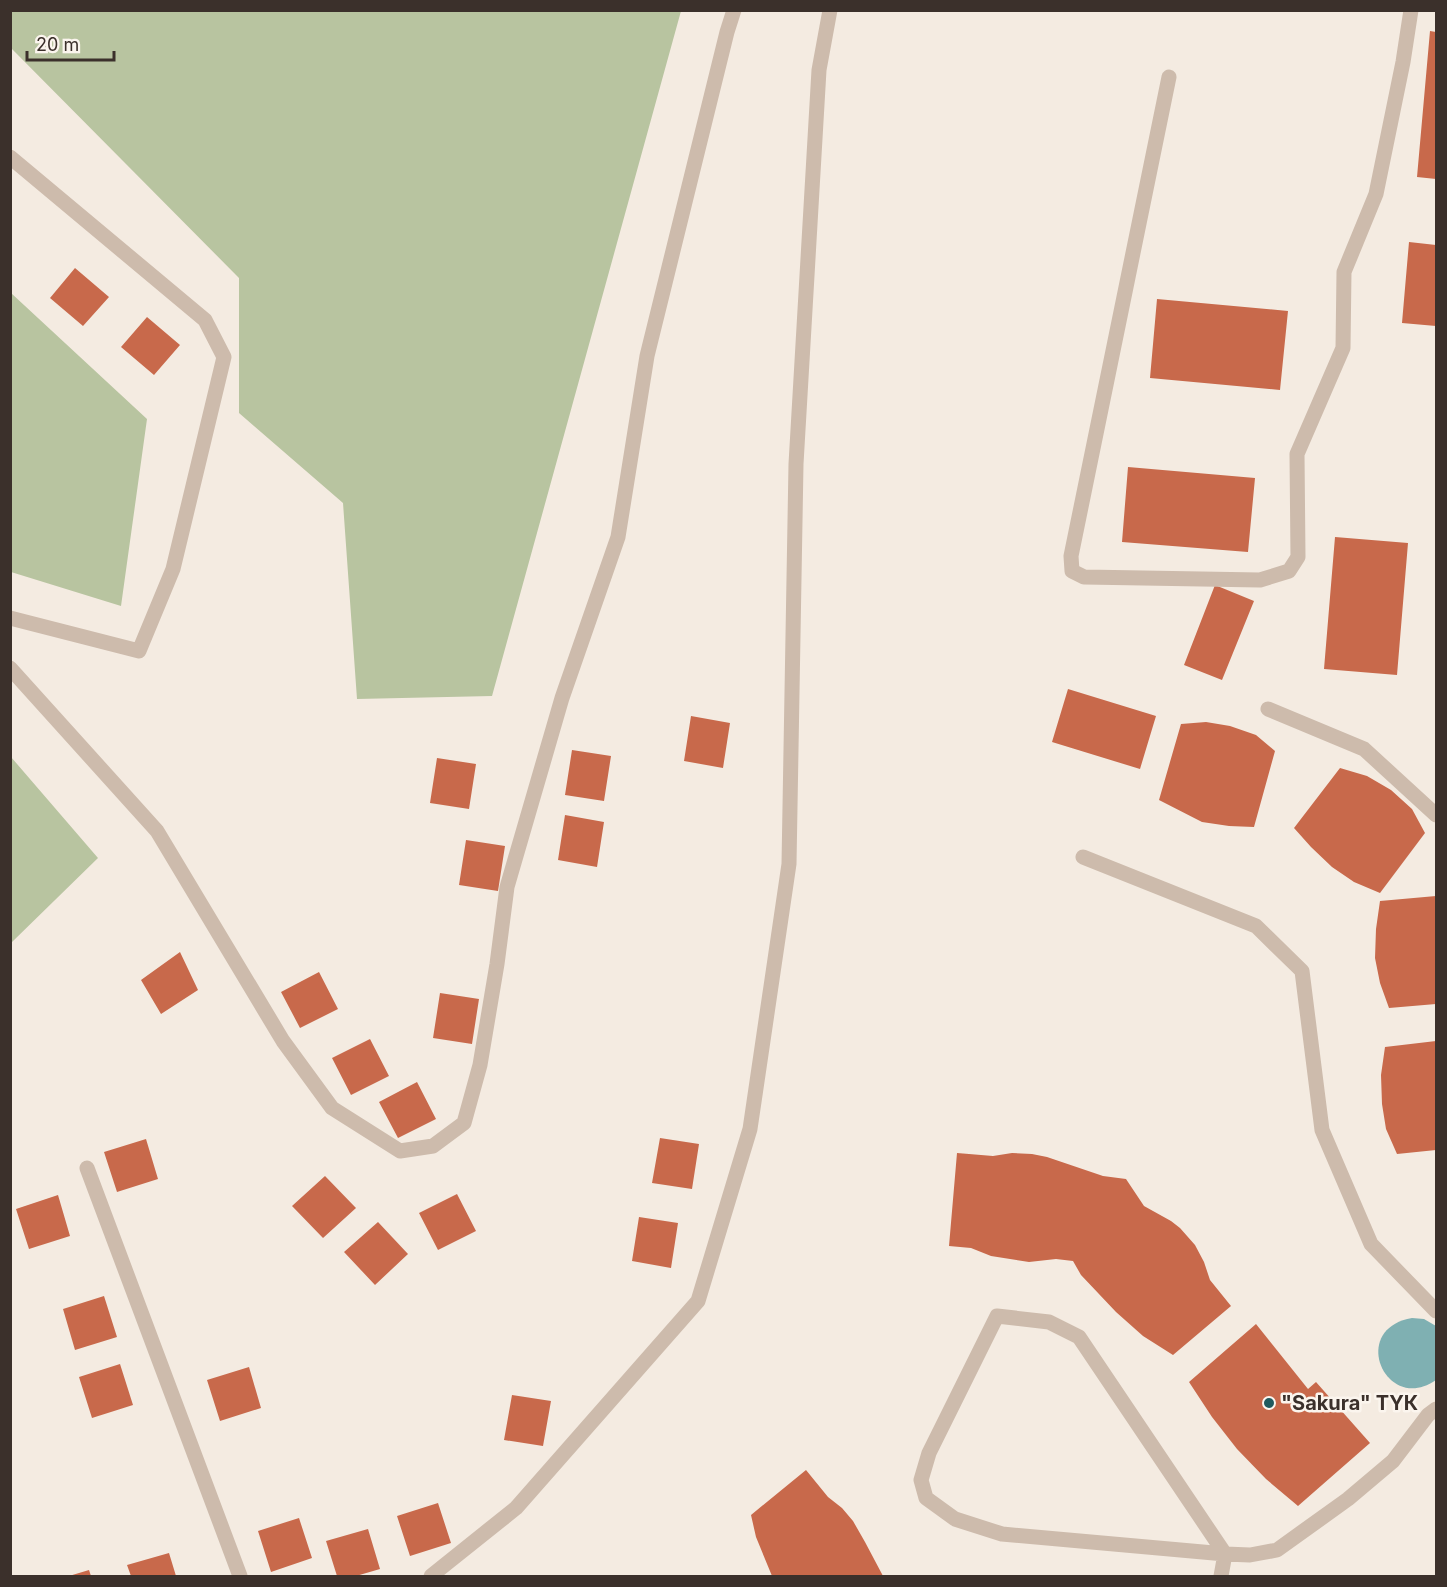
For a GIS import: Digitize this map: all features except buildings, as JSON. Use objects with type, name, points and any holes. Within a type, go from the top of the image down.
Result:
[{"type":"street","points":[[10,668],[157,831],[283,1041],[332,1108],[400,1151],[432,1146],[464,1123],[480,1065],[507,887],[562,698],[618,537],[647,356],[734,10]]},
{"type":"street","points":[[431,1576],[516,1508],[698,1301],[750,1129],[789,864],[796,464],[819,70],[830,10]]},
{"type":"street","points":[[1169,77],[1071,556],[1072,571],[1084,577],[1260,580],[1289,571],[1298,557],[1297,454],[1343,348],[1344,272],[1376,194],[1403,62],[1411,10]]},
{"type":"street","points":[[10,157],[205,320],[225,357],[173,569],[139,651],[10,618]]},
{"type":"street","points":[[1268,709],[1364,749],[1437,815]]},
{"type":"street","points":[[1083,857],[1256,926],[1302,971],[1322,1130],[1371,1244],[1437,1311]]},
{"type":"street","points":[[87,1168],[240,1576]]},
{"type":"street","points":[[1221,1576],[1225,1554],[1079,1337],[1049,1322],[997,1316],[929,1453],[921,1480],[926,1498],[955,1519],[1002,1534],[1225,1554],[1250,1555],[1278,1550],[1348,1500],[1393,1461],[1428,1415],[1437,1409]]},
{"type":"green space","points":[[10,11],[681,11],[492,696],[357,699],[343,503],[239,413],[239,278],[11,48]]},
{"type":"green space","points":[[11,293],[147,419],[121,606],[11,572]]},
{"type":"green space","points":[[11,757],[98,858],[10,943]]},
{"type":"water","points":[[1412,1318],[1424,1319],[1436,1326],[1436,1380],[1418,1388],[1402,1387],[1390,1379],[1381,1366],[1378,1352],[1382,1337],[1393,1325]]},
{"type":"place","name":"\"Sakura\" ТҮК","points":[[1269,1403]]}]
